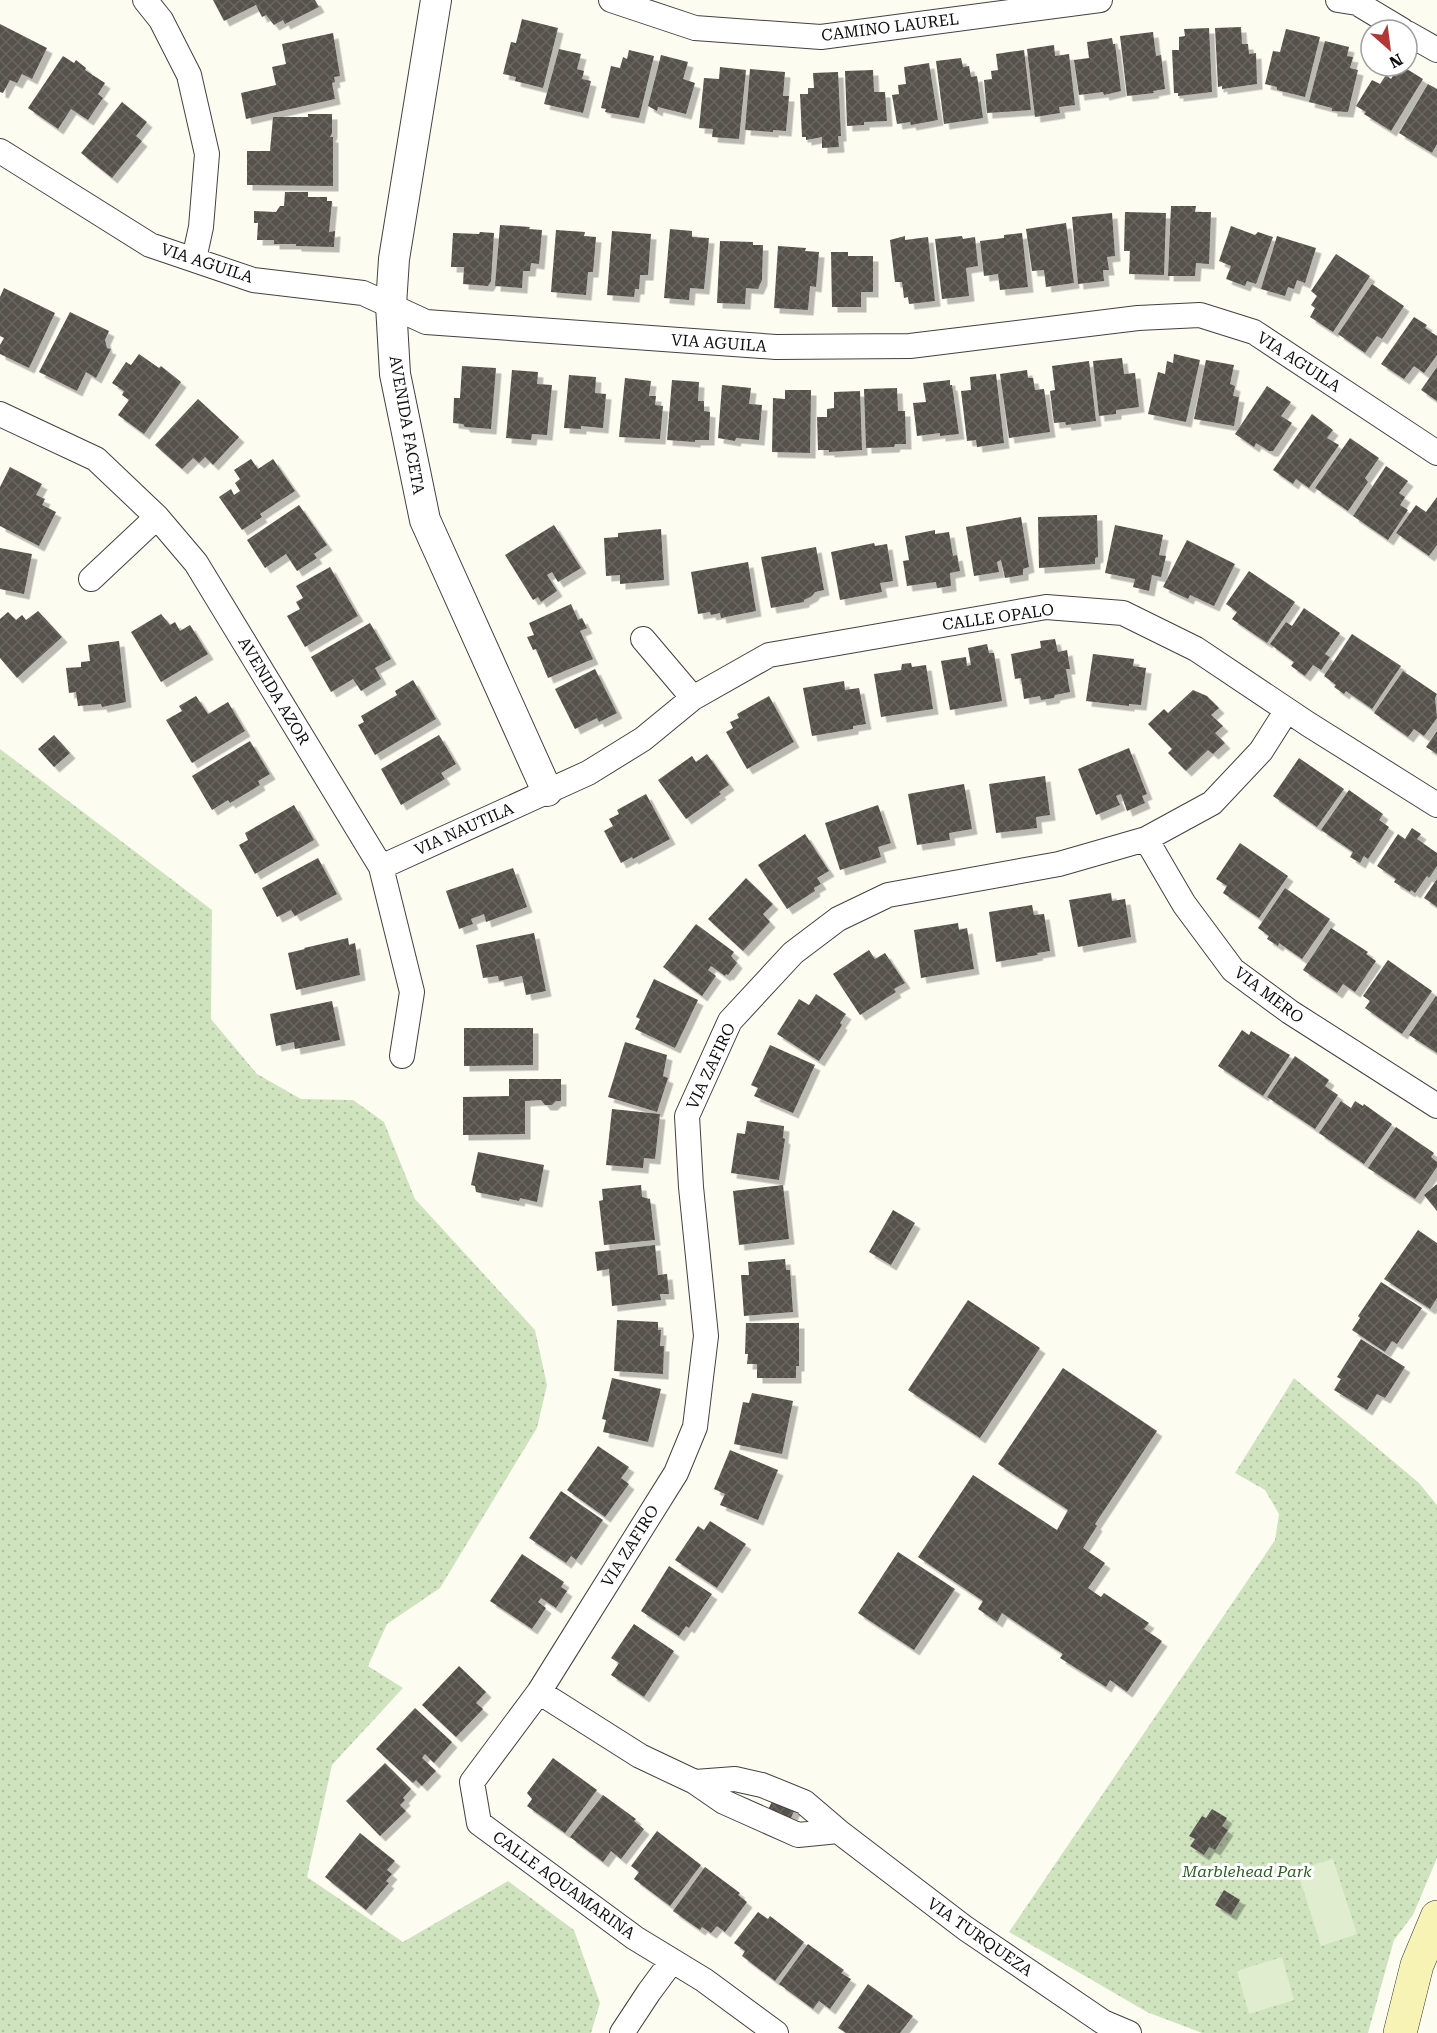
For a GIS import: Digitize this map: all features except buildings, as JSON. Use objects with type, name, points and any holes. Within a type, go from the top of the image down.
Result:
[{"type":"main road","points":[[1400,2033],[1417,1965],[1437,1917]]},
{"type":"street","points":[[145,0],[161,20],[189,75],[207,154],[201,227],[194,259]]},
{"type":"street","name":"AVENIDA FACETA","points":[[436,0],[394,259],[391,305],[395,374],[425,520],[547,791]]},
{"type":"street","name":"CAMINO LAUREL","points":[[611,0],[696,28],[821,37],[1100,0]]},
{"type":"street","points":[[1351,1],[1381,18]]},
{"type":"street","points":[[1419,40],[1437,50]]},
{"type":"street","name":"VIA AGUILA","points":[[0,151],[150,245],[253,280],[363,293],[426,322],[776,347],[910,346],[1138,318],[1200,315],[1254,332],[1437,453]]},
{"type":"street","name":"AVENIDA AZOR","points":[[0,414],[96,459],[157,517],[196,562],[381,867],[412,992],[402,1056]]},
{"type":"street","points":[[91,579],[157,517]]},
{"type":"street","name":"CALLE OPALO","points":[[547,791],[588,773],[643,739],[693,698],[769,655],[1046,607],[1123,613],[1196,649],[1437,805]]},
{"type":"street","points":[[643,639],[693,698]]},
{"type":"street","name":"VIA ZAFIRO","points":[[539,1692],[676,1473],[695,1427],[706,1336],[691,1187],[687,1116],[730,1021],[793,953],[838,920],[888,895],[1059,864],[1146,839],[1212,803],[1264,746],[1287,710]]},
{"type":"street","name":"VIA NAUTILA","points":[[381,867],[547,791]]},
{"type":"street","name":"VIA MERO","points":[[1146,839],[1184,904],[1233,970],[1290,1012],[1437,1106]]},
{"type":"street","name":"VIA TURQUEZA","points":[[539,1692],[640,1756],[694,1782],[724,1802],[798,1835],[838,1832]]},
{"type":"street","name":"CALLE AQUAMARINA","points":[[539,1692],[472,1782],[479,1823],[635,1938],[704,1980],[776,2033]]},
{"type":"street","name":"VIA TURQUEZA","points":[[694,1782],[735,1779],[762,1785],[804,1802],[838,1832],[965,1928],[1103,2022],[1129,2033]]},
{"type":"street","points":[[622,2033],[672,1961]]},
{"type":"green space","points":[[0,749],[212,910],[211,1019],[257,1074],[301,1099],[353,1100],[384,1122],[415,1199],[535,1330],[547,1385],[537,1428],[440,1588],[387,1624],[368,1666],[403,1688],[332,1765],[307,1877],[403,1942],[508,1881],[574,1930],[600,2003],[591,2033],[0,2033]]},
{"type":"green space","name":"Marblehead Park","points":[[1294,1378],[1419,1483],[1437,1505],[1437,1858],[1413,1915],[1394,1940],[1368,2033],[1202,2033],[1147,2012],[1009,1932],[1275,1540],[1279,1514],[1265,1490],[1235,1473]]},
{"type":"green space","points":[[1333,1859],[1357,1934],[1321,1946],[1297,1870]]},
{"type":"green space","points":[[1282,1957],[1294,2000],[1249,2014],[1237,1971]]}]
